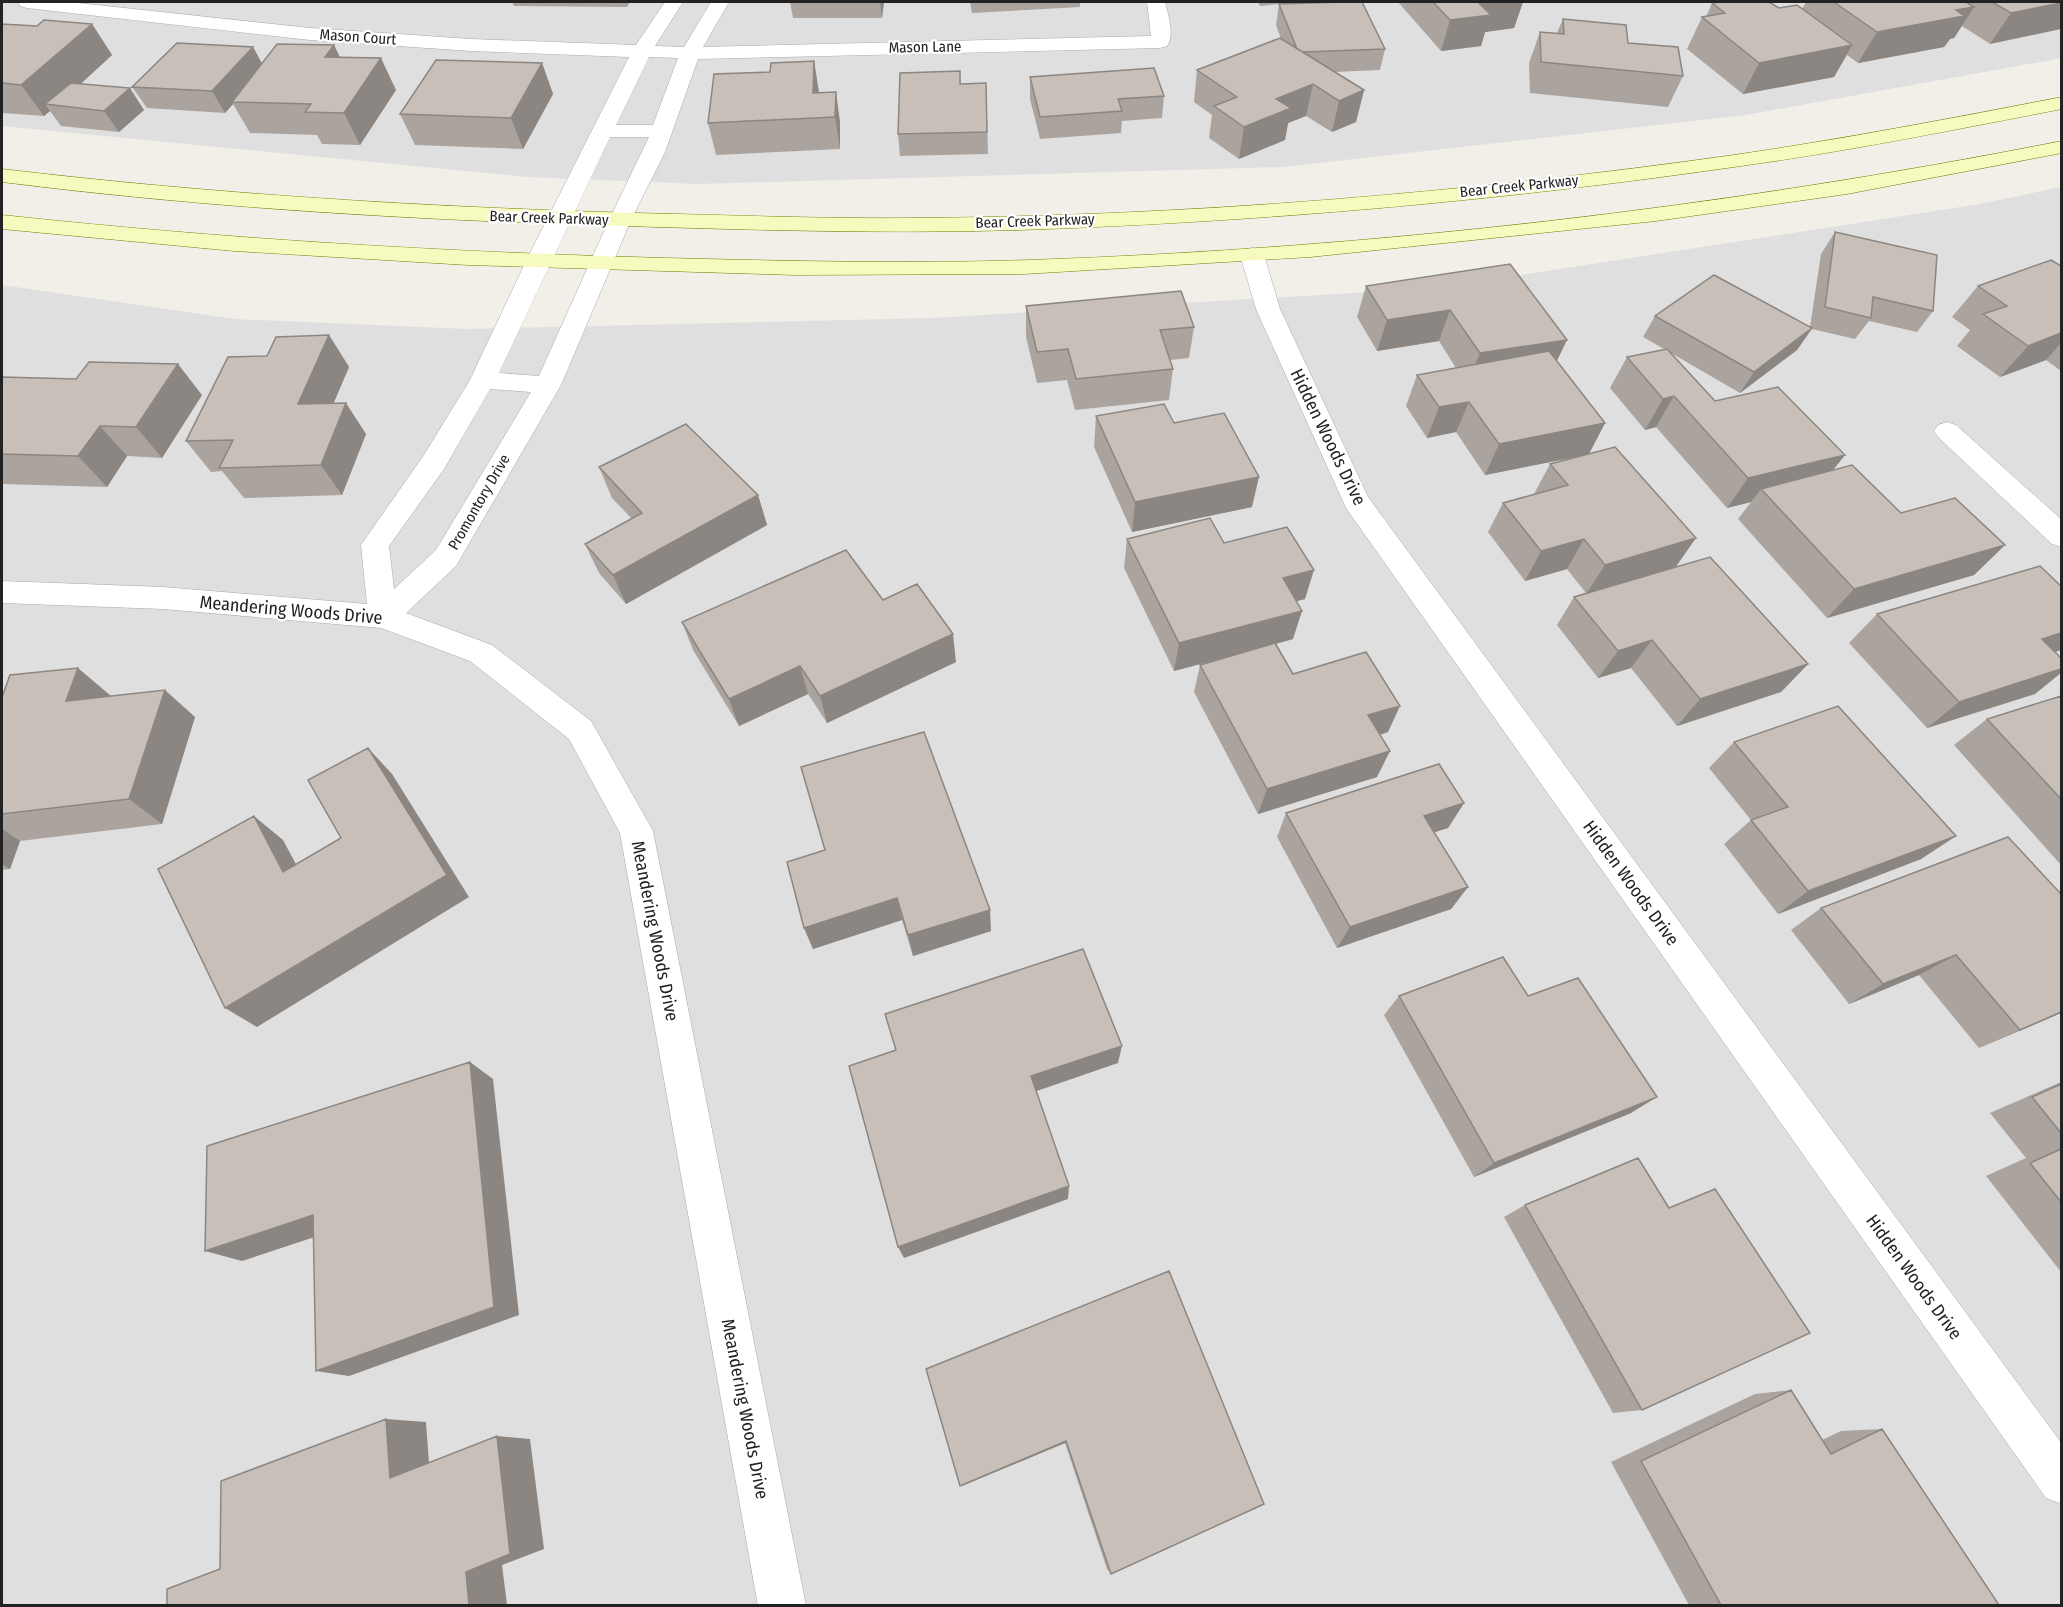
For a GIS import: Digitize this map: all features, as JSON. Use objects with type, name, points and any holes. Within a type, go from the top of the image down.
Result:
[{"type":"main road","name":"Bear Creek Parkway","points":[[2,176],[353,208],[559,218],[903,225],[1074,221],[1393,200],[1734,161],[1882,137],[2061,103]]},
{"type":"main road","points":[[2,222],[321,251],[538,261],[911,269],[1081,265],[1252,255],[1428,240],[1773,200],[1927,174],[2061,147]]},
{"type":"street","name":"Mason Court","points":[[27,2],[310,34],[471,45],[690,53]]},
{"type":"street","points":[[383,617],[375,545],[434,462],[483,380],[538,261],[642,51],[674,2]]},
{"type":"street","name":"Promontory Drive","points":[[383,617],[446,558],[548,385],[620,220],[654,152],[690,53],[720,2]]},
{"type":"street","name":"Mason Lane","points":[[690,53],[1160,42],[1161,28],[1156,2]]},
{"type":"street","points":[[603,131],[661,131]]},
{"type":"street","name":"Hidden Woods Drive","points":[[1252,255],[1268,309],[1356,501],[2061,1482]]},
{"type":"street","points":[[483,380],[548,385]]},
{"type":"street","points":[[1947,430],[2061,537]]},
{"type":"street","name":"Meandering Woods Drive","points":[[2,591],[163,598],[383,617],[481,653],[580,730],[636,831],[782,1605]]},
{"type":"shaded area","points":[[2,2],[2061,2],[2062,58],[1746,115],[1283,167],[698,184],[528,177],[2,126]]},
{"type":"shaded area","points":[[2061,187],[2061,1605],[2,1606],[2,285],[235,319],[467,329],[932,318],[1437,288],[1980,204]]},
{"type":"building","points":[[1362,2],[1385,49],[1303,52],[1297,49],[1279,4]]},
{"type":"building","points":[[1433,2],[1489,2],[1479,3],[1491,15],[1450,20]]},
{"type":"building","points":[[1769,2],[1779,8],[1797,5],[1852,45],[1759,63],[1702,17],[1725,13],[1712,3]]},
{"type":"building","points":[[1834,2],[1966,2],[1974,7],[1956,10],[1964,16],[1877,32]]},
{"type":"building","points":[[1992,2],[2061,2],[2061,3],[2011,13]]},
{"type":"building","points":[[1563,19],[1626,25],[1628,43],[1678,47],[1683,76],[1541,62],[1540,32],[1564,34]]},
{"type":"building","points":[[44,20],[92,24],[21,85],[2,83],[2,24],[37,26]]},
{"type":"building","points":[[1280,38],[1364,90],[1339,101],[1313,84],[1276,99],[1291,108],[1244,127],[1214,106],[1237,97],[1197,70]]},
{"type":"building","points":[[177,43],[253,47],[212,91],[132,87]]},
{"type":"building","points":[[277,44],[334,45],[325,57],[381,58],[344,113],[305,112],[311,104],[232,102]]},
{"type":"building","points":[[436,60],[542,63],[511,118],[400,114]]},
{"type":"building","points":[[814,61],[813,93],[836,92],[835,117],[708,123],[714,74],[770,72],[771,63]]},
{"type":"building","points":[[1154,68],[1164,96],[1118,99],[1122,111],[1040,117],[1030,77]]},
{"type":"building","points":[[960,71],[960,84],[986,83],[987,132],[898,134],[900,73]]},
{"type":"building","points":[[71,83],[130,88],[104,111],[45,104]]},
{"type":"building","points":[[1835,232],[1937,255],[1933,311],[1873,297],[1871,318],[1825,307]]},
{"type":"building","points":[[2051,260],[2061,266],[2061,333],[2028,346],[1983,314],[2007,306],[1978,286]]},
{"type":"building","points":[[1510,264],[1567,340],[1480,353],[1450,310],[1387,320],[1366,286]]},
{"type":"building","points":[[1714,275],[1812,328],[1754,372],[1655,316]]},
{"type":"building","points":[[1181,291],[1194,327],[1160,330],[1173,369],[1076,379],[1068,349],[1037,352],[1026,306]]},
{"type":"building","points":[[329,335],[298,404],[346,403],[321,465],[219,468],[233,440],[186,441],[228,357],[267,356],[276,337]]},
{"type":"building","points":[[1667,349],[1715,401],[1778,387],[1845,455],[1748,478],[1674,396],[1663,399],[1627,357]]},
{"type":"building","points":[[1549,351],[1605,423],[1499,444],[1469,402],[1439,407],[1417,375]]},
{"type":"building","points":[[89,362],[178,364],[136,427],[100,426],[78,456],[2,454],[2,377],[76,379]]},
{"type":"building","points":[[1164,404],[1174,423],[1224,413],[1259,477],[1135,502],[1096,416]]},
{"type":"building","points":[[686,424],[758,495],[613,575],[585,544],[642,513],[599,467]]},
{"type":"building","points":[[1615,447],[1696,538],[1605,565],[1584,539],[1541,551],[1503,503],[1568,485],[1550,464]]},
{"type":"building","points":[[1852,465],[1901,513],[1955,498],[2005,545],[1854,589],[1761,489]]},
{"type":"building","points":[[1210,518],[1224,543],[1287,527],[1314,570],[1283,578],[1302,611],[1179,643],[1127,539]]},
{"type":"building","points":[[846,550],[883,600],[917,584],[953,634],[820,696],[800,666],[729,699],[682,622]]},
{"type":"building","points":[[1710,557],[1808,664],[1700,699],[1652,640],[1618,651],[1574,597]]},
{"type":"building","points":[[2040,566],[2061,586],[2061,633],[2042,639],[2061,658],[2061,669],[1959,702],[1877,614]]},
{"type":"building","points":[[1275,643],[1293,674],[1366,652],[1400,706],[1368,715],[1390,751],[1267,789],[1200,665]]},
{"type":"building","points":[[78,668],[66,701],[165,690],[129,799],[2,814],[2,697],[10,675]]},
{"type":"building","points":[[2061,696],[2061,799],[1987,719]]},
{"type":"building","points":[[1838,706],[1956,836],[1808,891],[1751,820],[1788,807],[1734,742]]},
{"type":"building","points":[[924,732],[990,910],[908,935],[897,898],[804,928],[787,862],[825,850],[801,767]]},
{"type":"building","points":[[368,748],[447,875],[225,1008],[158,869],[254,816],[283,872],[341,838],[308,780]]},
{"type":"building","points":[[1439,764],[1464,803],[1424,816],[1468,887],[1350,927],[1286,813]]},
{"type":"building","points":[[2008,837],[2061,894],[2061,1012],[2020,1030],[1956,955],[1883,984],[1821,908]]},
{"type":"building","points":[[1083,949],[1122,1046],[1031,1076],[1069,1186],[898,1247],[849,1066],[896,1050],[885,1014]]},
{"type":"building","points":[[1503,957],[1528,996],[1578,978],[1657,1097],[1494,1163],[1399,996]]},
{"type":"building","points":[[470,1062],[494,1307],[316,1371],[313,1215],[205,1251],[207,1146]]},
{"type":"building","points":[[2061,1084],[2061,1133],[2032,1097]]},
{"type":"building","points":[[2061,1149],[2061,1202],[2030,1163]]},
{"type":"building","points":[[1638,1158],[1669,1208],[1715,1189],[1810,1333],[1642,1410],[1525,1205]]},
{"type":"building","points":[[1169,1271],[1264,1504],[1111,1574],[1066,1441],[960,1486],[926,1369]]},
{"type":"building","points":[[1791,1390],[1831,1454],[1882,1429],[1999,1605],[1721,1605],[1641,1461]]},
{"type":"building","points":[[386,1419],[390,1478],[497,1436],[510,1554],[466,1572],[469,1605],[167,1605],[167,1589],[220,1569],[221,1481]]}]
